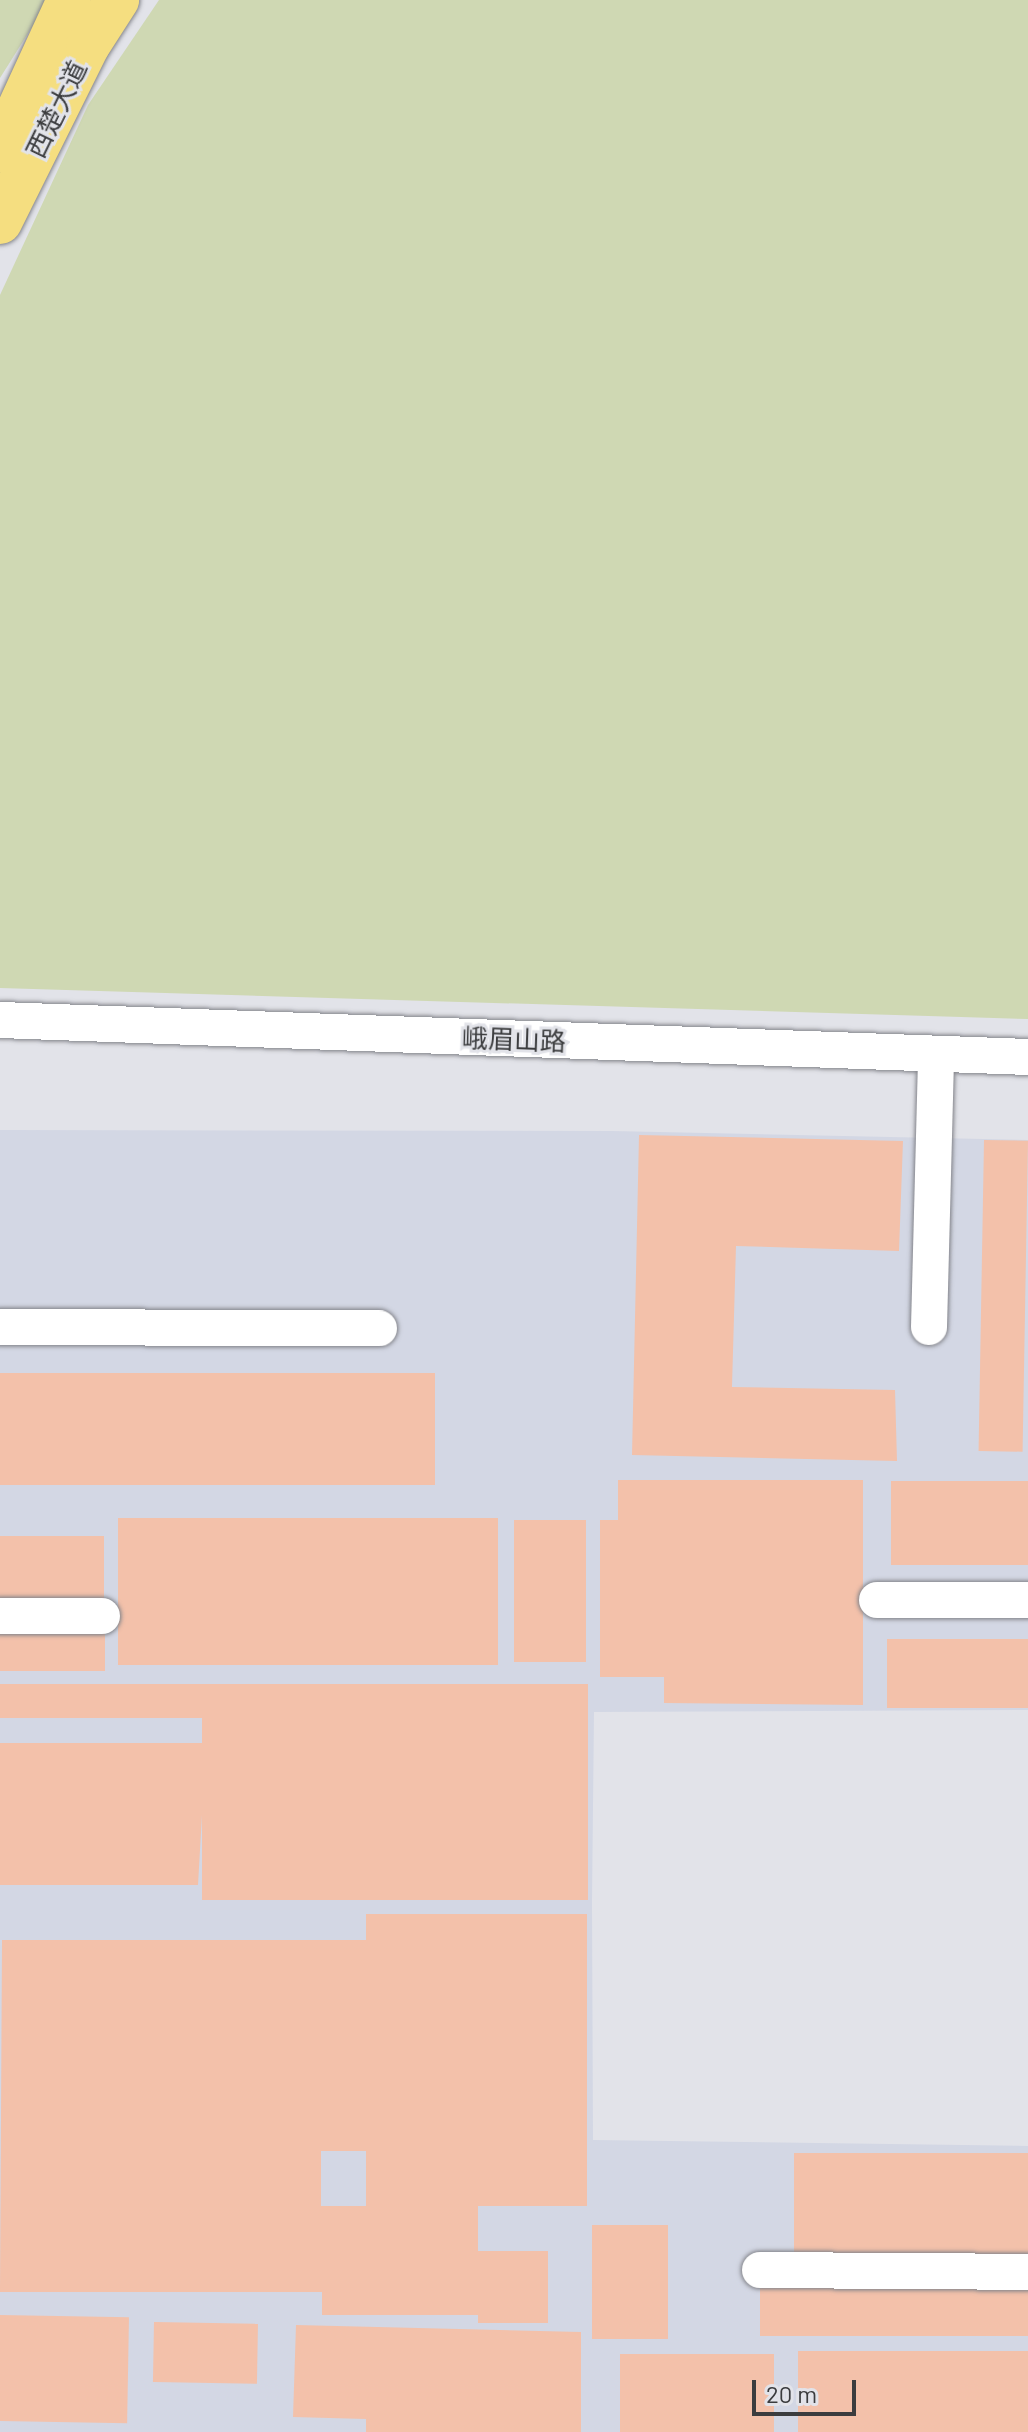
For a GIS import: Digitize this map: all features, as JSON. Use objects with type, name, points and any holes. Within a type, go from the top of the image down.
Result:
[{"type":"main road","name":"西楚大道","points":[[0,150],[69,0]]},
{"type":"main road","name":"西楚大道","points":[[0,222],[88,45],[117,0]]},
{"type":"street","name":"峨眉山路","points":[[0,1020],[1028,1057]]},
{"type":"street","points":[[929,1327],[936,1054]]},
{"type":"street","points":[[0,1327],[379,1328]]},
{"type":"street","points":[[877,1600],[1028,1600]]},
{"type":"street","points":[[0,1616],[102,1616]]},
{"type":"street","points":[[760,2270],[1028,2272]]},
{"type":"shaded area","points":[[0,1130],[612,1131],[1028,1140],[1028,1710],[594,1712],[592,1902],[593,2140],[1028,2146],[1028,2432],[0,2432]]},
{"type":"green space","points":[[0,0],[49,0],[0,78]]},
{"type":"green space","points":[[159,0],[1028,0],[1028,1019],[0,988],[0,295],[88,105]]},
{"type":"building","points":[[639,1135],[903,1141],[899,1251],[736,1246],[732,1387],[895,1390],[897,1461],[632,1455]]},
{"type":"building","points":[[984,1140],[1028,1141],[1023,1452],[979,1451]]},
{"type":"building","points":[[0,1373],[435,1373],[435,1485],[0,1485]]},
{"type":"building","points":[[618,1480],[863,1480],[863,1705],[664,1703],[664,1677],[600,1677],[600,1520],[618,1520]]},
{"type":"building","points":[[891,1481],[1028,1481],[1028,1565],[891,1565]]},
{"type":"building","points":[[118,1518],[498,1518],[498,1665],[118,1665]]},
{"type":"building","points":[[514,1520],[586,1520],[586,1662],[514,1662]]},
{"type":"building","points":[[0,1536],[104,1536],[104,1599],[0,1599]]},
{"type":"building","points":[[0,1628],[105,1628],[105,1671],[0,1671]]},
{"type":"building","points":[[887,1639],[1028,1639],[1028,1708],[887,1708]]},
{"type":"building","points":[[0,1684],[588,1684],[588,1900],[202,1900],[202,1815],[198,1885],[0,1885],[0,1743],[202,1743],[202,1718],[0,1718]]},
{"type":"building","points":[[366,1914],[587,1914],[587,2206],[478,2206],[478,2251],[548,2251],[548,2323],[478,2323],[478,2315],[322,2315],[322,2292],[0,2292],[2,1940],[366,1940]],"holes":[[[321,2151],[366,2151],[366,2206],[321,2206]]]},
{"type":"building","points":[[794,2153],[1028,2153],[1028,2256],[794,2256]]},
{"type":"building","points":[[592,2225],[668,2225],[668,2339],[592,2339]]},
{"type":"building","points":[[760,2287],[1028,2287],[1028,2336],[760,2336]]},
{"type":"building","points":[[0,2315],[129,2317],[127,2423],[0,2421]]},
{"type":"building","points":[[154,2322],[258,2324],[257,2384],[153,2382]]},
{"type":"building","points":[[296,2325],[581,2332],[581,2432],[366,2432],[366,2419],[293,2417]]},
{"type":"building","points":[[798,2351],[1028,2351],[1028,2432],[798,2432]]},
{"type":"building","points":[[620,2354],[774,2354],[774,2432],[620,2432]]}]
